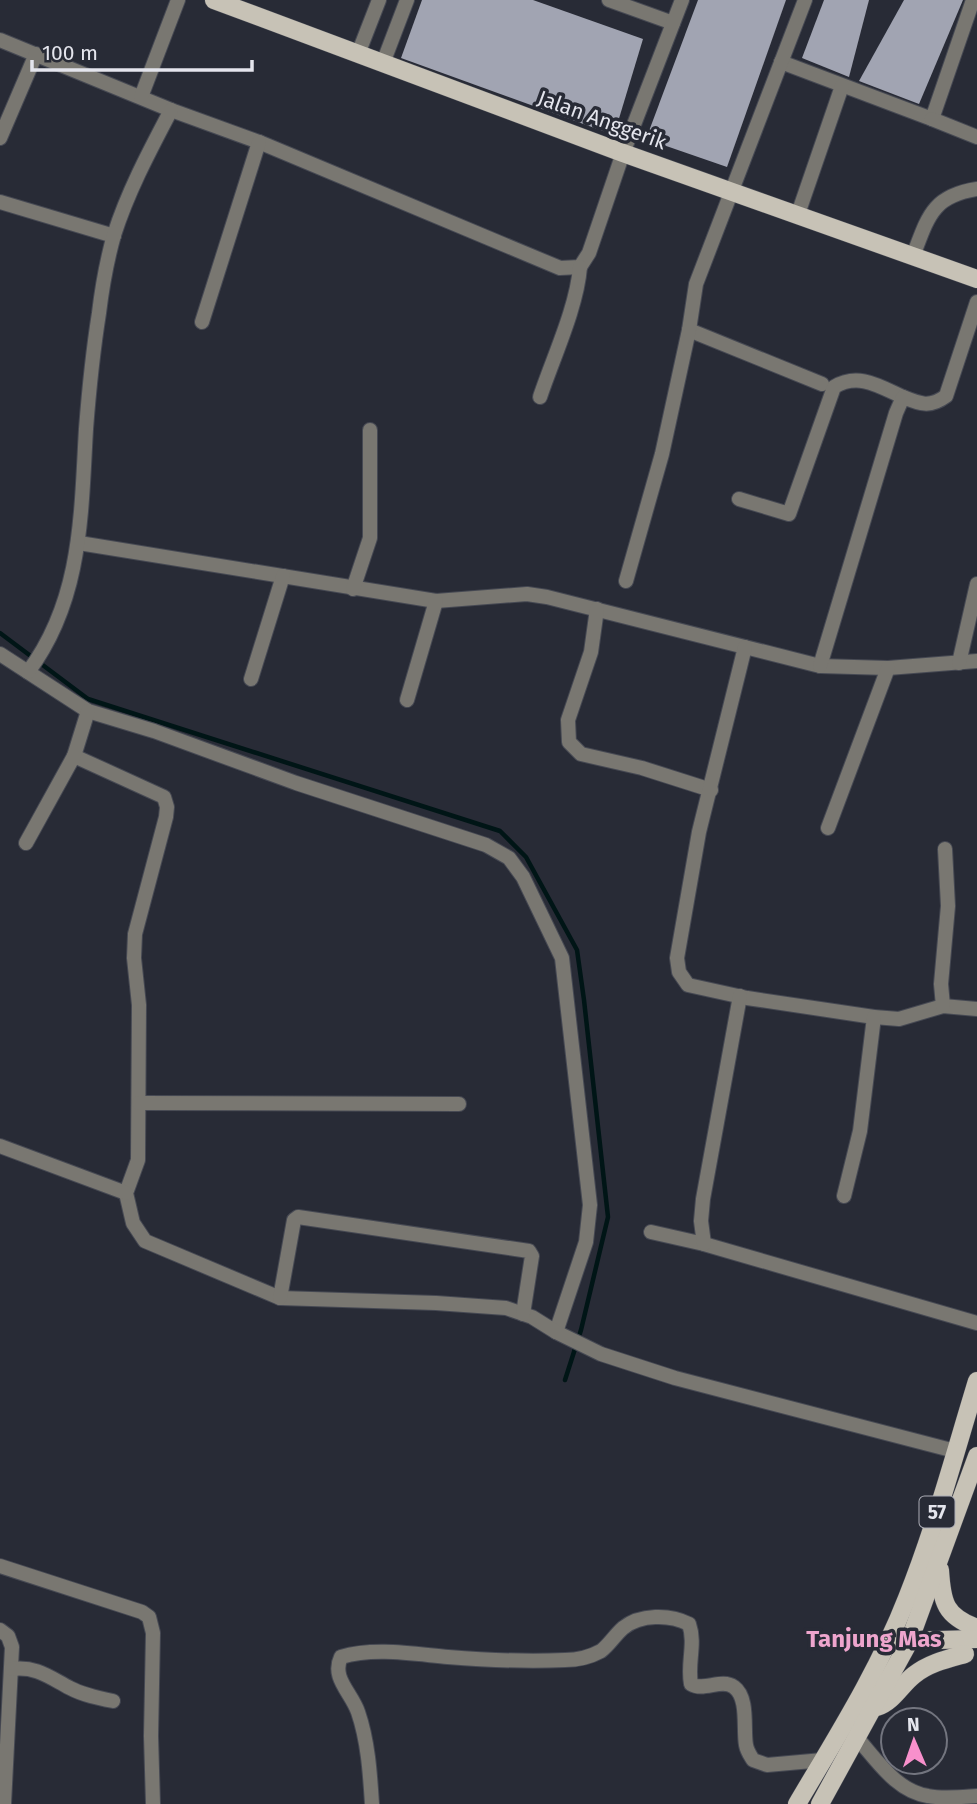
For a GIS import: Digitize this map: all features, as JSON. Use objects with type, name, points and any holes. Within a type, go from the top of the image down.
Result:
[{"type":"main road","name":"Jalan Anggerik","points":[[222,1],[623,153],[977,279]]},
{"type":"main road","name":"57","points":[[797,1804],[884,1649],[907,1600],[928,1543],[977,1381]]},
{"type":"main road","name":"57","points":[[820,1804],[905,1649],[939,1563],[971,1496],[977,1456]]},
{"type":"main road","points":[[939,1563],[943,1600],[949,1612],[960,1621],[977,1628]]},
{"type":"main road","points":[[905,1649],[977,1639]]},
{"type":"main road","points":[[884,1649],[971,1654]]},
{"type":"main road","points":[[874,1708],[885,1704],[915,1674],[929,1665],[971,1654]]},
{"type":"street","points":[[141,97],[178,0]]},
{"type":"street","points":[[358,54],[379,0]]},
{"type":"street","points":[[383,63],[407,0]]},
{"type":"street","points":[[609,0],[673,23]]},
{"type":"street","points":[[540,397],[579,282],[580,267],[589,253],[623,153],[682,0]]},
{"type":"street","points":[[626,581],[662,454],[689,330],[696,284],[805,0]]},
{"type":"street","points":[[932,119],[973,0]]},
{"type":"street","points":[[0,40],[171,110],[259,142],[560,268],[580,267]]},
{"type":"street","points":[[0,138],[36,54]]},
{"type":"street","points":[[781,62],[977,137]]},
{"type":"street","points":[[798,214],[842,86]]},
{"type":"street","points":[[30,669],[42,653],[68,592],[79,544],[88,409],[99,311],[114,236],[138,174],[171,110]]},
{"type":"street","points":[[202,322],[259,142]]},
{"type":"street","points":[[912,256],[929,214],[941,201],[959,191],[977,188]]},
{"type":"street","points":[[0,202],[114,236]]},
{"type":"street","points":[[739,499],[789,514],[834,387],[845,380],[860,379],[875,383],[925,405],[946,396],[977,302]]},
{"type":"street","points":[[689,330],[822,384]]},
{"type":"street","points":[[820,666],[903,397]]},
{"type":"street","points":[[354,589],[370,538],[370,430]]},
{"type":"street","points":[[79,544],[436,601],[527,594],[597,609],[820,666],[888,668],[977,661]]},
{"type":"street","points":[[251,679],[283,576]]},
{"type":"street","points":[[959,663],[977,584]]},
{"type":"street","points":[[407,700],[436,601]]},
{"type":"street","points":[[597,609],[591,652],[568,720],[569,742],[581,754],[642,768],[711,790]]},
{"type":"street","points":[[745,647],[699,831],[677,958],[679,972],[688,985],[874,1017],[900,1018],[943,1006],[977,1009]]},
{"type":"street","points":[[0,654],[30,669],[88,711],[154,731],[296,783],[486,845],[509,858],[523,877],[562,958],[590,1205],[586,1242],[558,1334]]},
{"type":"street","points":[[828,828],[888,668]]},
{"type":"street","points":[[26,843],[74,756],[88,711]]},
{"type":"street","points":[[74,756],[164,797],[167,807],[135,934],[134,958],[139,1005],[138,1160],[125,1193],[133,1223],[145,1241],[280,1297],[468,1304],[506,1308],[601,1354],[675,1378],[956,1451]]},
{"type":"street","points":[[943,1006],[941,984],[948,906],[945,849]]},
{"type":"street","points":[[704,1244],[701,1222],[703,1199],[740,996]]},
{"type":"street","points":[[844,1196],[860,1131],[874,1017]]},
{"type":"street","points":[[139,1102],[459,1104]]},
{"type":"street","points":[[0,1146],[125,1193]]},
{"type":"street","points":[[280,1297],[294,1220],[298,1217],[529,1251],[532,1256],[523,1314]]},
{"type":"street","points":[[651,1231],[977,1323]]},
{"type":"street","points":[[0,1566],[142,1612],[149,1617],[153,1633],[153,1804]]},
{"type":"street","points":[[372,1804],[369,1758],[357,1710],[339,1677],[337,1666],[341,1657],[354,1653],[567,1661],[585,1658],[602,1650],[624,1627],[638,1619],[648,1618],[678,1618],[689,1624],[693,1636],[689,1676],[691,1684],[696,1687],[725,1684],[734,1687],[742,1698],[746,1748],[753,1760],[767,1765],[823,1760]]},
{"type":"street","points":[[0,1630],[8,1636],[12,1647],[4,1742],[3,1799]]},
{"type":"street","points":[[12,1669],[37,1670],[70,1688],[113,1701]]},
{"type":"street","points":[[857,1738],[892,1778],[907,1788],[932,1797],[977,1796]]},
{"type":"building","points":[[422,0],[533,0],[643,39],[614,135],[401,58]]},
{"type":"building","points":[[698,0],[786,0],[727,167],[646,139]]},
{"type":"building","points":[[824,0],[869,0],[849,77],[802,58]]},
{"type":"building","points":[[904,0],[963,0],[919,104],[859,81]]},
{"type":"waterway","points":[[0,633],[88,699],[500,831],[526,857],[577,950],[608,1217],[581,1330],[565,1380]]},
{"type":"district","name":"Tanjung Mas","points":[[874,1639]]}]
